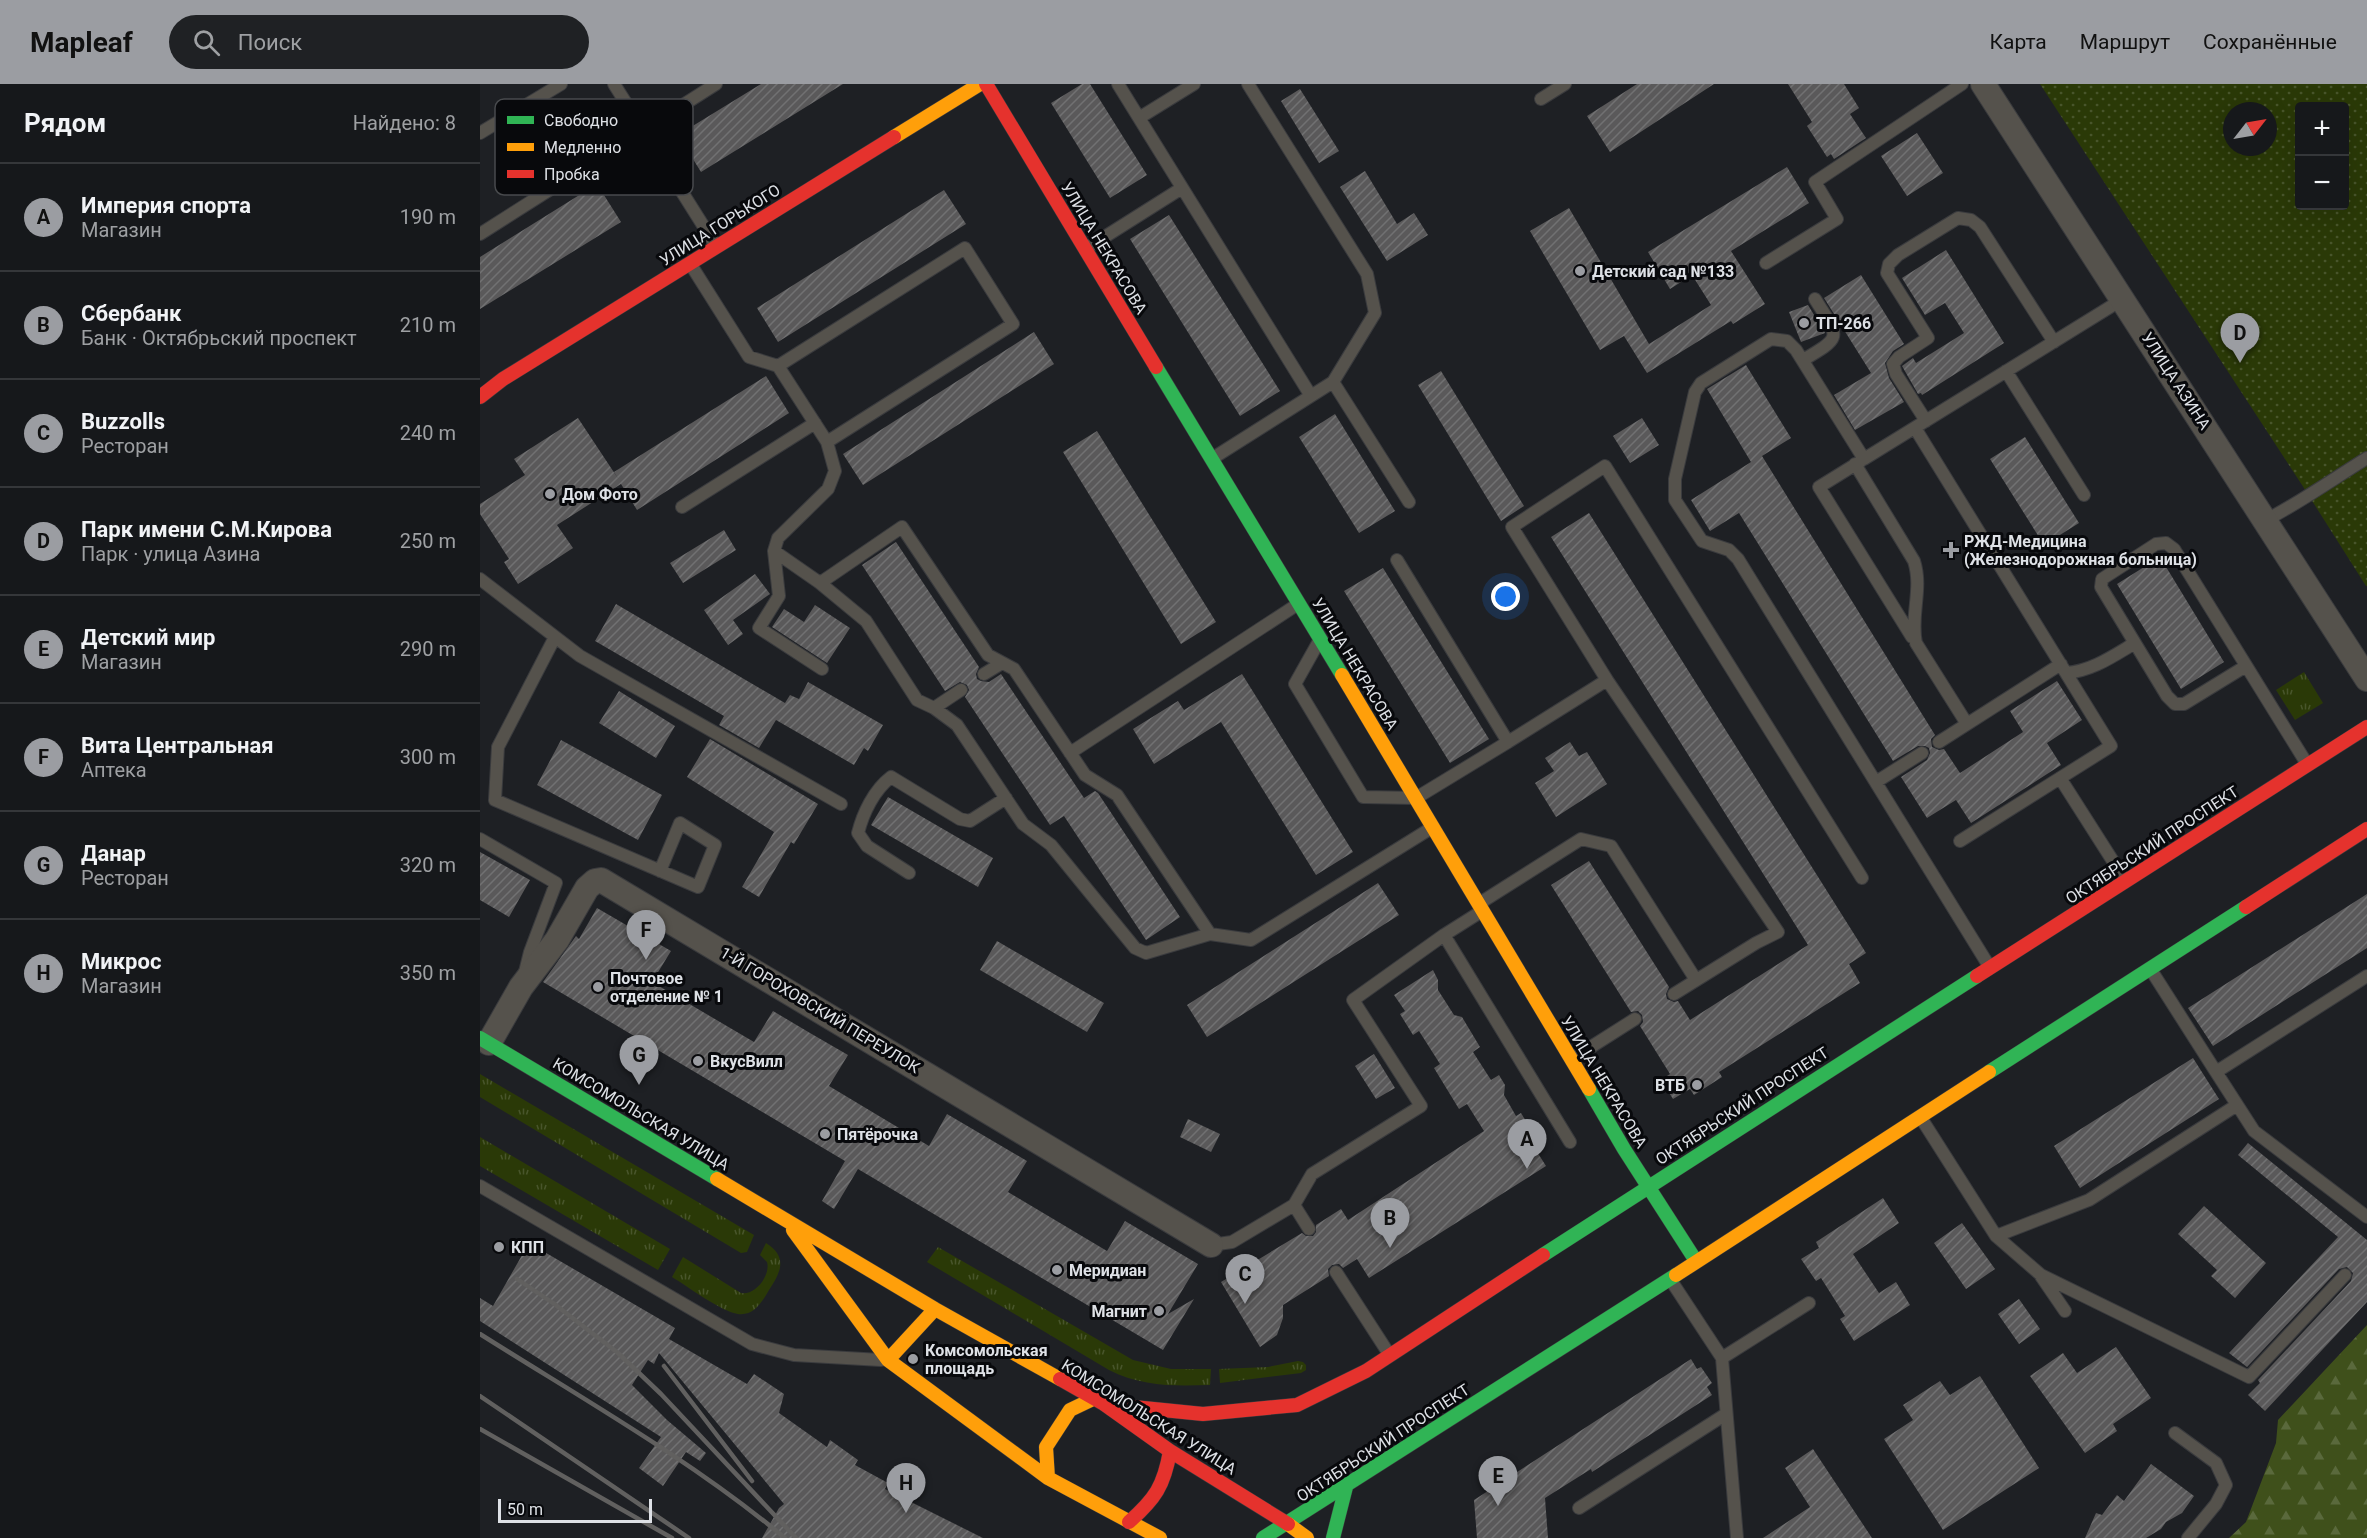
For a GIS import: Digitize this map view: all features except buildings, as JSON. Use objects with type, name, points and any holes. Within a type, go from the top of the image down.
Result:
[{"type":"main road","name":"УЛИЦА ГОРЬКОГО","points":[[480,397],[503,379],[980,84]]},
{"type":"main road","name":"УЛИЦА НЕКРАСОВА","points":[[986,84],[1416,798],[1647,1187],[1696,1261]]},
{"type":"main road","name":"ОКТЯБРЬСКИЙ ПРОСПЕКТ","points":[[1098,1402],[1203,1414],[1297,1405],[1366,1371],[1647,1187],[2367,727]]},
{"type":"main road","name":"ОКТЯБРЬСКИЙ ПРОСПЕКТ","points":[[1263,1538],[1346,1487],[2150,969],[2362,837]]},
{"type":"main road","name":"КОМСОМОЛЬСКАЯ УЛИЦА","points":[[485,1041],[935,1309],[1098,1402],[1170,1451],[1307,1538]]},
{"type":"main road","name":"КОМСОМОЛЬСКАЯ УЛИЦА","points":[[785,1219],[888,1360],[1048,1478],[1152,1536]]},
{"type":"main road","points":[[888,1360],[935,1309]]},
{"type":"main road","points":[[1048,1478],[1046,1447],[1070,1410],[1098,1402]]},
{"type":"main road","points":[[1129,1522],[1155,1500],[1166,1480],[1170,1451]]},
{"type":"main road","points":[[1333,1538],[1346,1487]]},
{"type":"street","name":"УЛИЦА АЗИНА","points":[[1983,84],[2367,679]]},
{"type":"street","name":"1-Й ГОРОХОВСКИЙ ПЕРЕУЛОК","points":[[485,1041],[521,987],[557,940],[587,888],[595,881],[607,882],[1211,1245]]},
{"type":"lane","points":[[536,99],[561,84]]},
{"type":"lane","points":[[614,84],[623,99]]},
{"type":"lane","points":[[692,99],[716,84]]},
{"type":"lane","points":[[1118,84],[1311,396]]},
{"type":"lane","points":[[1139,118],[1194,84]]},
{"type":"lane","points":[[1212,458],[1333,382],[1375,313],[1367,274],[1248,84]]},
{"type":"lane","points":[[1542,99],[1565,84]]},
{"type":"lane","points":[[1766,263],[1837,219],[1815,182],[1962,84]]},
{"type":"lane","points":[[480,133],[495,124]]},
{"type":"lane","points":[[1086,249],[1182,188]]},
{"type":"lane","points":[[480,234],[541,195]]},
{"type":"lane","points":[[683,195],[716,247]]},
{"type":"lane","points":[[1926,421],[1896,374],[1893,364],[1899,357],[1928,338],[1887,273],[1889,264],[1898,255],[1958,218],[1971,220],[1980,227],[2054,342]]},
{"type":"lane","points":[[778,366],[965,248],[1013,324],[827,442]]},
{"type":"lane","points":[[690,263],[750,357],[778,366],[827,442],[835,471],[828,489],[778,538],[774,551],[779,596],[759,628],[822,669]]},
{"type":"lane","points":[[1803,360],[1830,344],[1834,338],[1834,331],[1815,299]]},
{"type":"lane","points":[[1967,724],[1819,487],[2123,299]]},
{"type":"lane","points":[[1916,643],[1913,628],[1919,577],[1914,561],[1803,360],[1787,341],[1770,339],[1701,383],[1695,392],[1674,488],[1676,500],[1702,541],[1729,550],[1738,559],[1990,968]]},
{"type":"lane","points":[[2006,371],[2084,495]]},
{"type":"lane","points":[[1333,382],[1409,502]]},
{"type":"lane","points":[[682,507],[815,423]]},
{"type":"lane","points":[[1915,428],[2111,746],[1960,841]]},
{"type":"lane","points":[[2266,520],[2298,503],[2308,494],[2367,458]]},
{"type":"lane","points":[[1674,994],[1756,943],[1778,932],[1607,680],[1512,527],[1605,466],[1862,878]]},
{"type":"lane","points":[[820,583],[902,527],[988,655],[1014,669],[1085,776],[1117,795],[1209,934]]},
{"type":"lane","points":[[2246,666],[2184,704],[2175,704],[2167,696],[2101,588],[2102,579],[2156,544],[2166,543],[2174,549],[2308,765]]},
{"type":"lane","points":[[774,551],[820,583],[866,621],[918,700],[934,708],[957,725],[1023,824],[1051,845],[1136,948],[1146,953],[1209,934],[1251,940],[1433,827]]},
{"type":"lane","points":[[1397,560],[1508,742]]},
{"type":"lane","points":[[480,579],[580,656],[841,804]]},
{"type":"lane","points":[[1070,753],[1299,603]]},
{"type":"lane","points":[[555,637],[498,747],[495,800],[660,871],[698,887],[715,845],[680,823],[660,871]]},
{"type":"lane","points":[[1320,639],[1296,684],[1363,797],[1416,798],[1607,680]]},
{"type":"lane","points":[[1940,742],[2063,669],[2080,672],[2092,668],[2135,643]]},
{"type":"lane","points":[[984,675],[1002,663]]},
{"type":"lane","points":[[934,708],[961,690]]},
{"type":"lane","points":[[1876,782],[1922,753]]},
{"type":"lane","points":[[909,873],[867,846],[858,833],[862,818],[881,785],[891,777],[960,819],[970,821],[1006,798]]},
{"type":"lane","points":[[2060,778],[2126,881]]},
{"type":"lane","points":[[480,839],[556,883],[530,952],[521,987]]},
{"type":"lane","points":[[1211,1245],[1232,1242],[1294,1205],[1312,1174],[1421,1106],[1353,1000],[1481,907],[1581,839],[1611,846],[1696,981]]},
{"type":"lane","points":[[1444,935],[1570,1142]]},
{"type":"lane","points":[[2150,969],[2254,1131],[2367,1217]]},
{"type":"lane","points":[[2216,1072],[2367,976]]},
{"type":"lane","points":[[1571,1059],[1635,1019]]},
{"type":"lane","points":[[1996,1236],[2089,1200],[2237,1105]]},
{"type":"lane","points":[[1920,1117],[1996,1236],[2041,1275],[2249,1377],[2344,1275]]},
{"type":"lane","points":[[480,1186],[752,1344],[794,1355],[888,1360]]},
{"type":"lane","points":[[1294,1205],[1309,1229]]},
{"type":"lane","points":[[1336,1272],[1390,1355]]},
{"type":"lane","points":[[2041,1275],[2065,1311]]},
{"type":"lane","points":[[1670,1278],[1722,1358],[1737,1538]]},
{"type":"lane","points":[[1722,1358],[1809,1303]]},
{"type":"lane","points":[[1580,1508],[1726,1414]]},
{"type":"lane","points":[[2175,1433],[2216,1463],[2226,1485],[2216,1504],[2188,1538]]},
{"type":"green space","points":[[2040,84],[2367,84],[2366,586],[2302,485]]},
{"type":"green space","points":[[2304,672],[2323,703],[2295,720],[2276,690]]},
{"type":"green space","points":[[480,1074],[754,1235],[747,1252],[741,1253],[480,1097]]},
{"type":"green space","points":[[480,1137],[670,1249],[658,1270],[480,1166]]},
{"type":"green space","points":[[766,1243],[773,1248],[780,1259],[779,1271],[760,1303],[749,1313],[738,1314],[723,1309],[672,1277],[683,1257],[741,1293],[752,1291],[761,1284],[767,1273],[767,1262],[760,1255]]},
{"type":"green space","points":[[938,1247],[1133,1360],[1171,1369],[1211,1369],[1210,1385],[1171,1385],[1146,1382],[1109,1370],[927,1262]]},
{"type":"green space","points":[[2367,1325],[2367,1538],[2229,1538],[2246,1522],[2276,1443],[2278,1420]]},
{"type":"green space","points":[[1298,1361],[1306,1365],[1306,1370],[1301,1373],[1220,1383],[1219,1369],[1268,1367]]},
{"type":"railway","points":[[517,1279],[553,1303],[618,1353],[661,1394],[796,1538]]},
{"type":"railway","points":[[480,1334],[674,1456],[785,1538]]},
{"type":"railway","points":[[664,1366],[752,1481]]},
{"type":"railway","points":[[480,1396],[689,1538]]},
{"type":"railway","points":[[480,1429],[672,1538]]},
{"type":"traffic: fast","points":[[1156,367],[1342,675]]},
{"type":"traffic: fast","points":[[1989,1072],[2246,907]]},
{"type":"traffic: fast","points":[[1543,1255],[1977,976]]},
{"type":"traffic: fast","points":[[480,1038],[717,1179]]},
{"type":"traffic: fast","points":[[1589,1089],[1624,1149],[1696,1261]]},
{"type":"traffic: fast","points":[[1263,1538],[1676,1275]]},
{"type":"traffic: fast","points":[[1333,1538],[1346,1487]]},
{"type":"traffic: slow","points":[[894,137],[980,84]]},
{"type":"traffic: slow","points":[[1342,675],[1589,1089]]},
{"type":"traffic: slow","points":[[1676,1275],[1989,1072]]},
{"type":"traffic: slow","points":[[717,1179],[935,1309],[1060,1379]]},
{"type":"traffic: slow","points":[[793,1230],[888,1360],[1048,1478],[1160,1538]]},
{"type":"traffic: slow","points":[[888,1360],[935,1309]]},
{"type":"traffic: slow","points":[[1048,1478],[1046,1447],[1070,1410],[1093,1399]]},
{"type":"traffic: slow","points":[[1288,1524],[1307,1538]]},
{"type":"traffic: jam","points":[[986,84],[1156,367]]},
{"type":"traffic: jam","points":[[480,397],[503,379],[894,137]]},
{"type":"traffic: jam","points":[[1977,976],[2367,727]]},
{"type":"traffic: jam","points":[[2246,907],[2367,829]]},
{"type":"traffic: jam","points":[[1104,1404],[1203,1414],[1297,1405],[1366,1371],[1543,1255]]},
{"type":"traffic: jam","points":[[1060,1379],[1104,1404],[1170,1451],[1288,1524]]},
{"type":"traffic: jam","points":[[1129,1522],[1146,1506],[1157,1491],[1165,1474],[1170,1451]]},
{"type":"place","name":"Детский сад №133","points":[[1580,271]]},
{"type":"place","name":"ТП-266","points":[[1804,323]]},
{"type":"place","name":"Парк имени С.М.Кирова","points":[[2240,363]]},
{"type":"place","name":"Дом Фото","points":[[550,494]]},
{"type":"place","name":"РЖД-Медицина (Железнодорожная больница)","points":[[1951,550]]},
{"type":"place","name":"Вита Центральная","points":[[646,960]]},
{"type":"place","name":"Почтовое отделение № 1","points":[[598,987]]},
{"type":"place","name":"ВкусВилл","points":[[698,1061]]},
{"type":"place","name":"Данар","points":[[639,1085]]},
{"type":"place","name":"ВТБ","points":[[1697,1085]]},
{"type":"place","name":"Пятёрочка","points":[[825,1134]]},
{"type":"place","name":"Империя спорта","points":[[1527,1169]]},
{"type":"place","name":"КПП","points":[[499,1247]]},
{"type":"place","name":"Сбербанк","points":[[1390,1248]]},
{"type":"place","name":"Меридиан","points":[[1057,1270]]},
{"type":"place","name":"Buzzolls","points":[[1245,1304]]},
{"type":"place","name":"Магнит","points":[[1159,1311]]},
{"type":"place","name":"Комсомольская площадь","points":[[913,1359]]},
{"type":"place","name":"Детский мир","points":[[1498,1506]]},
{"type":"place","name":"Микрос","points":[[906,1513]]}]
